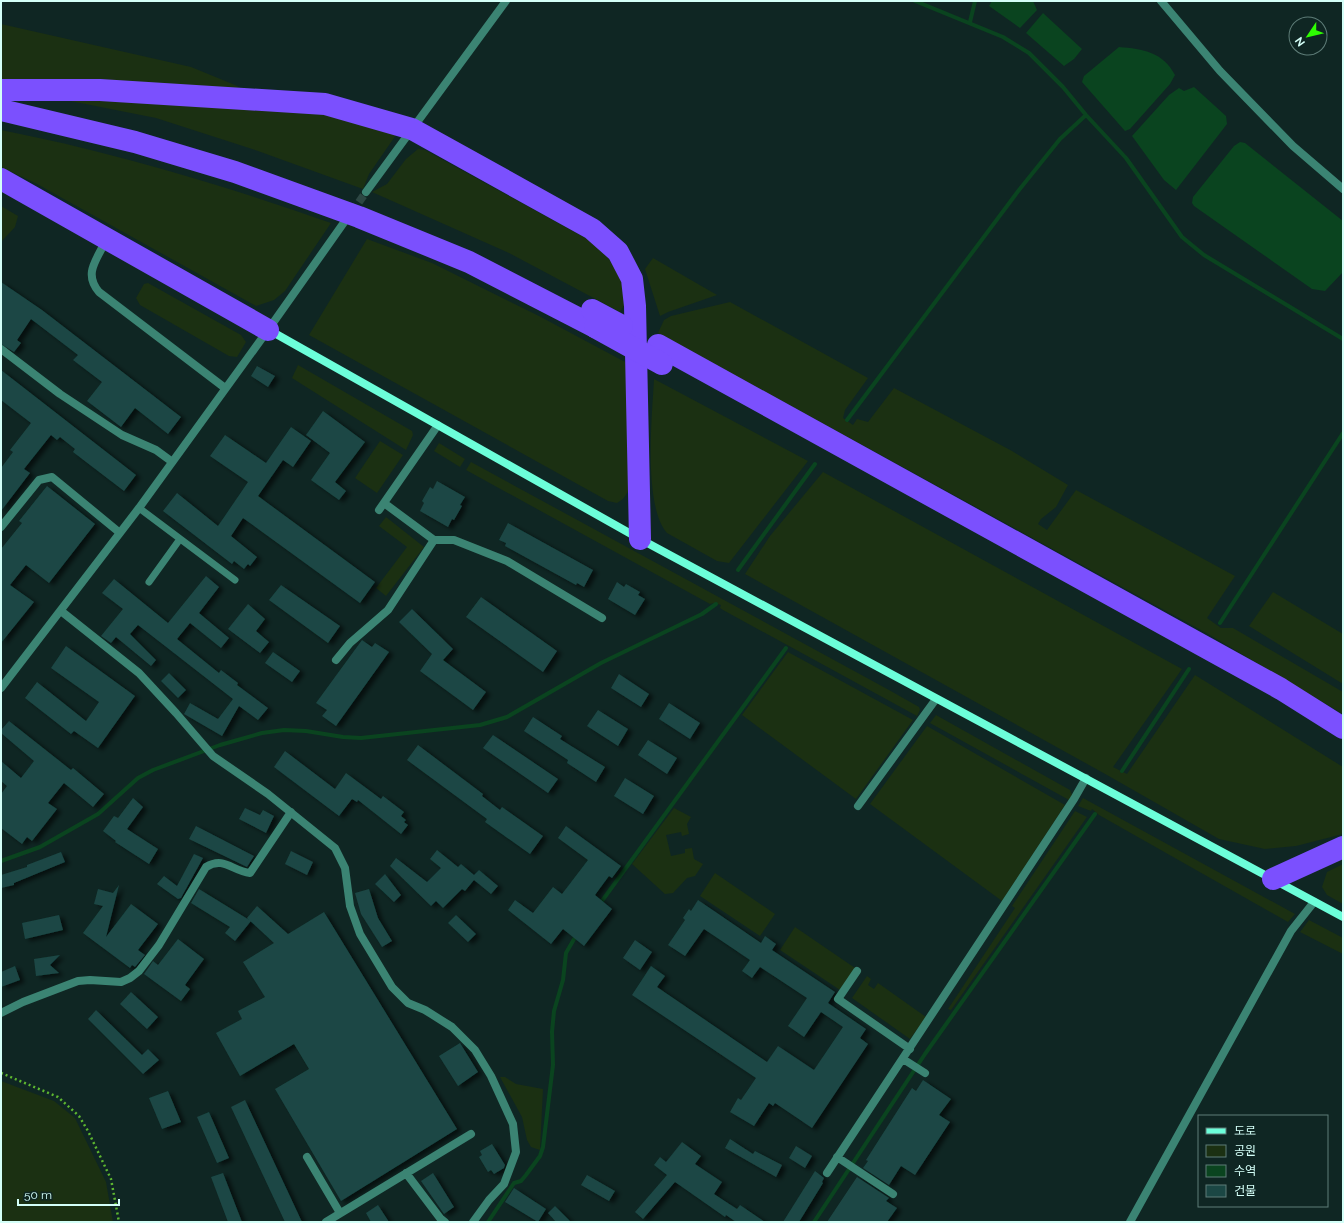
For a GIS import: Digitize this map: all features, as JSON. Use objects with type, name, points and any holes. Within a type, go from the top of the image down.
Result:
[{"type":"highway","points":[[1,90],[100,90],[325,104],[412,129],[592,229],[618,252],[632,279],[635,306],[640,539]]},
{"type":"highway","points":[[1,97],[133,127],[238,156],[371,206],[473,248],[594,318],[1285,707],[1343,744]]},
{"type":"highway","points":[[1,110],[135,142],[235,172],[359,217],[470,262],[594,318]]},
{"type":"highway","points":[[1,179],[268,330]]},
{"type":"highway","points":[[660,355],[1274,685],[1343,728]]},
{"type":"highway","points":[[1272,879],[1343,847]]},
{"type":"main road","points":[[268,330],[640,539],[1343,917]]},
{"type":"street","points":[[366,192],[506,1]]},
{"type":"street","points":[[1161,1],[1220,71],[1293,146],[1343,189]]},
{"type":"street","points":[[1,688],[139,508],[171,461],[268,330],[345,221]]},
{"type":"street","points":[[107,239],[90,273],[92,284],[98,292],[225,388]]},
{"type":"street","points":[[1,349],[60,394],[122,435],[156,450],[171,461]]},
{"type":"street","points":[[438,425],[381,507],[434,540],[454,540],[507,561],[602,618]]},
{"type":"street","points":[[1,527],[39,480],[52,478],[120,533]]},
{"type":"street","points":[[336,660],[350,643],[388,610],[434,540]]},
{"type":"street","points":[[61,611],[138,673],[213,756],[291,812],[335,848],[345,868],[350,906],[360,934],[392,987],[408,1004],[425,1010],[452,1027],[475,1050],[491,1076],[514,1124],[516,1152],[504,1184],[489,1200],[473,1222]]},
{"type":"street","points":[[858,806],[936,699]]},
{"type":"street","points":[[827,1173],[1074,799],[1086,778]]},
{"type":"street","points":[[1,1013],[22,1002],[78,981],[90,980],[121,982],[130,978],[139,971],[159,944],[206,867],[213,863],[222,862],[243,872],[250,873],[291,812]]},
{"type":"street","points":[[1130,1222],[1291,931],[1314,902]]},
{"type":"street","points":[[857,971],[838,999],[910,1048]]},
{"type":"street","points":[[903,1059],[922,1071]]},
{"type":"street","points":[[326,1222],[471,1134]]},
{"type":"street","points":[[307,1157],[340,1213]]},
{"type":"street","points":[[837,1157],[893,1194]]},
{"type":"street","points":[[406,1173],[440,1218],[445,1222]]},
{"type":"lane","points":[[139,508],[235,580]]},
{"type":"lane","points":[[149,582],[180,539]]},
{"type":"path","points":[[1,1073],[58,1097],[79,1116],[111,1180],[119,1222]]},
{"type":"green space","points":[[1,24],[191,67],[235,85],[252,94],[1,81]]},
{"type":"green space","points":[[40,95],[318,113],[396,135],[369,174],[363,189],[258,151],[156,118]]},
{"type":"green space","points":[[1,130],[85,148],[168,170],[331,223],[285,291],[274,300],[256,306],[37,184],[1,167]]},
{"type":"green space","points":[[418,149],[425,150],[598,245],[616,271],[625,292],[627,300],[620,312],[509,253],[372,192],[387,184],[406,159]]},
{"type":"green space","points":[[1,206],[18,216],[15,227],[1,242]]},
{"type":"green space","points":[[367,239],[432,263],[539,316],[627,363],[630,489],[623,499],[617,503],[608,501],[309,335]]},
{"type":"green space","points":[[653,258],[717,295],[660,316],[645,269]]},
{"type":"green space","points":[[148,283],[241,335],[246,342],[237,357],[229,356],[140,305],[136,298],[144,284]]},
{"type":"green space","points":[[730,302],[868,378],[845,410],[843,418],[853,425],[857,419],[868,422],[894,388],[1012,451],[1068,485],[1056,507],[1041,519],[1038,524],[1047,530],[1076,490],[1235,576],[1207,618],[1221,628],[1233,628],[1343,692],[1343,714],[1208,634],[658,333],[664,320],[671,316]]},
{"type":"green space","points":[[298,365],[412,431],[413,435],[406,450],[292,378]]},
{"type":"green space","points":[[654,379],[808,461],[729,563],[717,561],[667,533],[659,520],[652,482],[651,460]]},
{"type":"green space","points":[[380,441],[403,455],[377,493],[355,478]]},
{"type":"green space","points":[[439,443],[465,459],[460,467],[434,451]]},
{"type":"green space","points":[[471,462],[919,707],[920,710],[917,716],[723,610],[720,608],[721,605],[714,603],[710,604],[466,470]]},
{"type":"green space","points":[[823,472],[1182,669],[1113,767],[1127,774],[1195,675],[1343,767],[1343,834],[1296,846],[1265,849],[1219,839],[1107,775],[745,574],[770,536]]},
{"type":"green space","points":[[386,517],[424,547],[386,596],[376,588],[407,547],[379,526]]},
{"type":"green space","points":[[1273,592],[1343,634],[1343,684],[1249,626]]},
{"type":"green space","points":[[788,652],[913,720],[856,799],[742,715]]},
{"type":"green space","points":[[936,715],[1070,790],[1072,795],[1069,800],[930,723]]},
{"type":"green space","points":[[927,726],[1065,805],[1002,901],[870,804]]},
{"type":"green space","points":[[1083,798],[1295,914],[1288,922],[1099,815],[1092,809],[1091,811],[1078,806]]},
{"type":"green space","points":[[674,808],[691,817],[687,824],[689,834],[682,836],[681,832],[666,835],[671,856],[685,853],[685,849],[692,848],[694,859],[703,864],[695,876],[687,878],[673,893],[665,894],[632,864]]},
{"type":"green space","points":[[1075,811],[1087,817],[951,1010],[948,1009],[1015,908],[1012,906]]},
{"type":"green space","points":[[1343,864],[1343,904],[1327,895],[1322,887],[1327,872]]},
{"type":"green space","points":[[715,873],[775,914],[760,936],[700,896]]},
{"type":"green space","points":[[1309,920],[1343,938],[1343,954],[1300,932]]},
{"type":"green space","points":[[795,927],[855,968],[840,990],[780,950]]},
{"type":"green space","points":[[867,976],[871,979],[868,985],[874,989],[878,983],[926,1017],[910,1039],[852,998]]},
{"type":"green space","points":[[500,1077],[505,1077],[516,1084],[543,1089],[540,1150],[531,1147],[527,1140],[522,1117]]},
{"type":"green space","points":[[1,1081],[54,1101],[75,1118],[106,1182],[113,1222],[1,1222]]},
{"type":"water","points":[[992,1],[1033,1],[1037,10],[1020,28],[989,6]]},
{"type":"water","points":[[1043,13],[1082,49],[1074,59],[1064,66],[1026,33]]},
{"type":"water","points":[[1119,47],[1152,53],[1165,61],[1175,75],[1170,84],[1130,129],[1125,131],[1082,82],[1084,76]]},
{"type":"water","points":[[1194,87],[1226,116],[1227,124],[1176,190],[1164,180],[1132,136],[1169,95],[1179,88],[1184,91]]},
{"type":"water","points":[[1240,142],[1245,143],[1343,221],[1343,272],[1325,291],[1312,289],[1194,206],[1192,203],[1193,197],[1234,146]]},
{"type":"building","points":[[1,282],[42,310],[181,417],[168,434],[135,408],[121,427],[87,401],[102,382],[73,360],[78,355],[31,319],[17,340],[21,343],[14,352],[1,344]]},
{"type":"building","points":[[257,366],[275,376],[268,387],[251,376]]},
{"type":"building","points":[[1,370],[136,475],[124,491],[73,452],[75,449],[60,437],[57,440],[51,435],[24,469],[30,473],[1,511],[1,468],[13,452],[10,450],[31,423],[1,400]]},
{"type":"building","points":[[323,411],[365,442],[335,482],[346,491],[339,500],[311,480],[330,453],[306,435]]},
{"type":"building","points":[[291,427],[311,441],[293,467],[283,460],[258,496],[375,582],[360,603],[243,518],[231,536],[257,557],[250,566],[248,564],[244,569],[234,561],[232,564],[163,511],[177,493],[218,526],[248,482],[210,456],[225,435],[266,463]]},
{"type":"building","points":[[437,481],[465,497],[460,505],[462,506],[448,527],[420,511],[424,503],[422,501],[430,487],[433,489]]},
{"type":"building","points":[[47,486],[95,524],[49,583],[26,565],[10,585],[34,602],[1,643],[1,549],[22,523],[19,521]]},
{"type":"building","points":[[508,523],[593,570],[584,587],[577,583],[576,585],[505,546],[506,543],[499,540]]},
{"type":"building","points":[[206,576],[219,587],[199,613],[229,638],[221,648],[190,623],[177,639],[219,673],[221,670],[238,683],[237,685],[268,708],[258,720],[239,706],[222,736],[184,714],[190,703],[218,719],[233,699],[138,625],[130,634],[156,660],[151,666],[116,637],[111,643],[101,636],[123,609],[102,593],[114,579],[168,623]]},
{"type":"building","points":[[617,582],[624,587],[626,584],[640,592],[638,595],[645,599],[635,615],[608,599]]},
{"type":"building","points":[[281,585],[340,626],[328,643],[269,600]]},
{"type":"building","points":[[481,597],[557,651],[543,672],[466,617]]},
{"type":"building","points":[[248,604],[265,619],[256,631],[269,642],[260,653],[228,629]]},
{"type":"building","points":[[412,609],[453,649],[443,660],[486,692],[473,710],[420,671],[432,654],[399,622]]},
{"type":"building","points":[[362,640],[372,647],[375,643],[389,652],[336,726],[322,716],[327,710],[316,703]]},
{"type":"building","points":[[66,646],[135,696],[98,748],[74,731],[71,734],[25,698],[37,682],[86,721],[99,702],[51,668]]},
{"type":"building","points":[[273,652],[300,671],[292,682],[265,663]]},
{"type":"building","points":[[169,673],[186,690],[178,698],[161,681]]},
{"type":"building","points":[[619,674],[649,694],[641,707],[611,688]]},
{"type":"building","points":[[669,703],[700,723],[690,739],[659,719]]},
{"type":"building","points":[[598,710],[628,729],[618,746],[587,726]]},
{"type":"building","points":[[533,717],[562,736],[560,739],[605,767],[596,782],[567,763],[568,760],[524,731]]},
{"type":"building","points":[[9,721],[71,770],[73,768],[104,794],[93,807],[64,783],[48,803],[57,809],[32,841],[27,837],[22,844],[1,828],[1,794],[7,786],[1,781],[1,761],[21,778],[34,761],[1,733],[1,730]]},
{"type":"building","points":[[493,735],[558,779],[548,793],[483,748]]},
{"type":"building","points":[[648,740],[677,758],[667,774],[638,755]]},
{"type":"building","points":[[418,745],[483,794],[482,796],[500,810],[502,807],[543,836],[530,854],[485,822],[487,819],[407,760]]},
{"type":"building","points":[[285,751],[335,789],[346,773],[381,799],[383,796],[404,812],[401,816],[406,820],[404,822],[408,825],[401,834],[358,800],[357,802],[352,799],[339,816],[274,767]]},
{"type":"building","points":[[625,778],[654,796],[643,814],[614,796]]},
{"type":"building","points":[[133,798],[143,807],[127,829],[158,849],[149,864],[115,842],[116,841],[103,831],[114,816],[118,818]]},
{"type":"building","points":[[245,808],[260,815],[263,810],[274,816],[266,833],[239,819]]},
{"type":"building","points":[[196,826],[254,856],[247,867],[189,839]]},
{"type":"building","points":[[566,826],[621,866],[612,878],[609,876],[595,895],[612,909],[584,946],[563,929],[551,944],[508,910],[515,900],[533,913],[553,887],[562,894],[588,860],[558,838]]},
{"type":"building","points":[[437,850],[458,867],[461,864],[474,875],[479,870],[498,886],[491,894],[474,880],[465,891],[462,889],[443,908],[436,901],[431,906],[390,866],[396,858],[427,882],[441,868],[430,859]]},
{"type":"building","points":[[291,851],[313,862],[307,875],[285,864]]},
{"type":"building","points":[[61,852],[65,862],[14,883],[14,885],[1,888],[1,875],[27,867],[27,865]]},
{"type":"building","points":[[194,854],[203,858],[181,898],[178,899],[157,884],[164,876],[177,886]]},
{"type":"building","points":[[385,874],[401,895],[394,902],[375,884]]},
{"type":"building","points":[[119,885],[106,937],[131,904],[158,924],[138,950],[145,955],[135,967],[132,965],[130,968],[83,933],[103,906],[94,904],[98,889],[113,893]]},
{"type":"building","points":[[199,889],[251,921],[235,941],[225,933],[230,927],[191,903]]},
{"type":"building","points":[[369,889],[378,918],[392,941],[382,947],[361,914],[355,893]]},
{"type":"building","points":[[698,900],[761,943],[765,936],[776,944],[772,950],[835,992],[828,1003],[866,1029],[860,1038],[868,1044],[812,1128],[775,1103],[773,1106],[769,1103],[754,1126],[730,1112],[738,1098],[741,1100],[756,1078],[632,995],[651,966],[665,976],[657,987],[767,1062],[778,1046],[814,1070],[843,1027],[821,1012],[804,1037],[788,1026],[807,998],[760,967],[752,978],[742,971],[750,960],[704,929],[685,956],[668,945],[685,920],[683,918],[689,909],[691,911]]},
{"type":"building","points":[[257,906],[288,934],[324,912],[457,1129],[341,1201],[275,1089],[309,1069],[294,1044],[240,1076],[216,1033],[242,1019],[238,1011],[265,997],[243,962],[274,943],[247,918]]},
{"type":"building","points":[[59,915],[63,930],[25,939],[22,923]]},
{"type":"building","points":[[456,915],[476,934],[468,942],[448,923]]},
{"type":"building","points":[[178,939],[204,959],[185,985],[190,989],[181,1001],[144,974],[153,961],[158,965]]},
{"type":"building","points":[[635,940],[652,952],[640,970],[623,958]]},
{"type":"building","points":[[60,955],[50,965],[59,973],[36,976],[34,959]]},
{"type":"building","points":[[15,966],[20,980],[1,987],[1,972]]},
{"type":"building","points":[[131,992],[158,1017],[147,1029],[120,1004]]},
{"type":"building","points":[[96,1010],[142,1055],[148,1049],[159,1060],[143,1074],[88,1019]]},
{"type":"building","points":[[460,1043],[478,1072],[458,1086],[439,1056]]},
{"type":"building","points":[[923,1080],[951,1099],[939,1115],[950,1122],[915,1175],[901,1166],[889,1185],[863,1168],[868,1161],[866,1160],[912,1088],[916,1091]]},
{"type":"building","points":[[168,1091],[181,1122],[162,1129],[149,1098]]},
{"type":"building","points":[[245,1100],[302,1222],[285,1222],[231,1107]]},
{"type":"building","points":[[209,1112],[229,1158],[217,1163],[197,1117]]},
{"type":"building","points":[[730,1139],[753,1154],[755,1151],[782,1165],[776,1177],[725,1148]]},
{"type":"building","points":[[682,1142],[701,1156],[695,1164],[722,1182],[714,1194],[737,1209],[740,1205],[765,1222],[736,1222],[726,1215],[725,1217],[675,1182],[643,1219],[635,1212],[667,1175],[654,1165],[660,1157],[666,1162]]},
{"type":"building","points":[[492,1144],[505,1165],[504,1168],[494,1174],[491,1170],[488,1172],[479,1157],[482,1155],[480,1151]]},
{"type":"building","points":[[796,1146],[812,1156],[805,1168],[789,1158]]},
{"type":"building","points":[[815,1171],[824,1178],[823,1183],[799,1222],[783,1222]]},
{"type":"building","points":[[223,1173],[242,1222],[228,1222],[211,1177]]},
{"type":"building","points":[[433,1173],[454,1207],[444,1214],[421,1181]]},
{"type":"building","points":[[587,1175],[615,1191],[609,1201],[581,1185]]},
{"type":"building","points":[[857,1177],[889,1198],[886,1201],[897,1208],[887,1222],[827,1222]]},
{"type":"building","points":[[514,1188],[546,1209],[538,1222],[505,1202]]},
{"type":"building","points":[[378,1205],[389,1222],[371,1222],[366,1213]]},
{"type":"building","points":[[555,1206],[571,1222],[556,1222],[548,1213]]},
{"type":"waterway","points":[[915,1],[1003,37],[1029,53],[1063,87],[1086,115],[1126,158],[1182,237],[1204,255],[1343,339]]},
{"type":"waterway","points":[[970,22],[975,1]]},
{"type":"waterway","points":[[847,420],[1019,190],[1060,139],[1086,115]]},
{"type":"waterway","points":[[1220,623],[1343,433]]},
{"type":"waterway","points":[[738,570],[815,464]]},
{"type":"waterway","points":[[1,861],[40,847],[98,814],[138,778],[153,770],[220,745],[262,733],[284,730],[306,731],[343,737],[361,738],[480,725],[507,717],[601,663],[702,614],[716,604]]},
{"type":"waterway","points":[[599,905],[786,648]]},
{"type":"waterway","points":[[1122,771],[1189,669]]},
{"type":"waterway","points":[[814,1222],[925,1054],[1095,814]]},
{"type":"waterway","points":[[488,1222],[514,1183],[521,1181],[540,1156],[543,1147],[553,1065],[552,1032],[554,1011],[563,980],[566,953],[577,934]]},
{"type":"tunnel","points":[[352,212],[366,192]]}]
